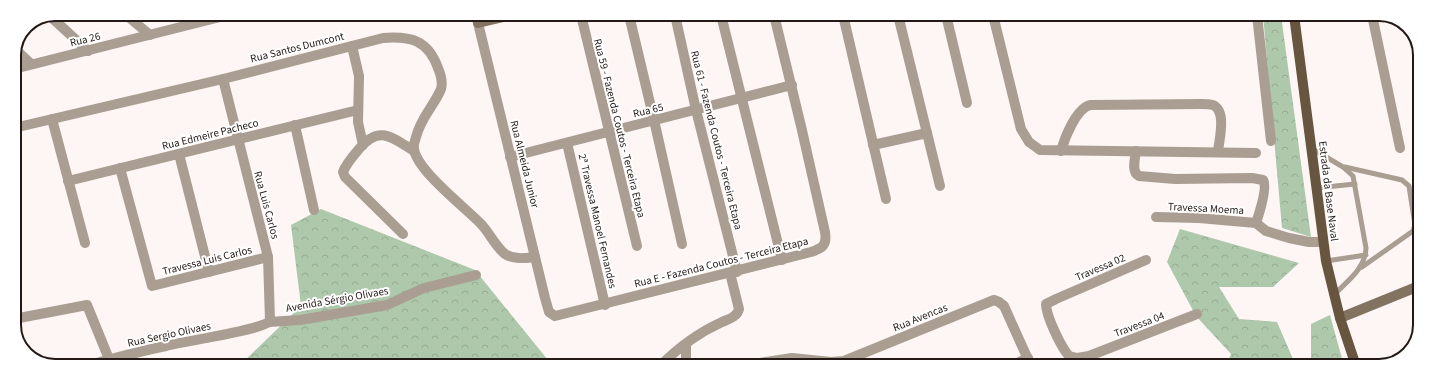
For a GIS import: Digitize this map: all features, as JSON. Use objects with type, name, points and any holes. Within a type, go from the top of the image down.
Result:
[{"type":"main road","name":"Estrada da Base Naval","points":[[1295,21],[1326,261],[1340,318],[1354,359]]},
{"type":"street","points":[[55,21],[88,51]]},
{"type":"street","points":[[133,21],[150,36]]},
{"type":"street","name":"Rua 26","points":[[21,67],[150,36],[198,21]]},
{"type":"street","name":"Rua Almeida Junior","points":[[477,21],[546,304],[551,314],[554,316]]},
{"type":"street","name":"Rua 59 - Fazenda Coutos - Terceira Etapa","points":[[583,21],[637,246]]},
{"type":"street","points":[[629,21],[682,244]]},
{"type":"street","name":"Rua 61 - Fazenda Coutos - Terceira Etapa","points":[[676,21],[733,272],[738,304],[738,313],[733,317],[713,327],[686,344]]},
{"type":"street","points":[[723,21],[782,260]]},
{"type":"street","name":"Rua E - Fazenda Coutos - Terceira Etapa","points":[[554,316],[782,260],[818,250],[825,244],[826,239],[792,85],[776,21]]},
{"type":"street","points":[[844,21],[886,199]]},
{"type":"street","points":[[899,21],[940,186]]},
{"type":"street","points":[[947,21],[967,103]]},
{"type":"street","points":[[994,21],[1017,115],[1025,137],[1040,150],[1256,153]]},
{"type":"street","points":[[1258,21],[1271,141]]},
{"type":"street","points":[[1373,21],[1400,148]]},
{"type":"street","name":"Rua Santos Dumcont","points":[[21,126],[223,79],[383,38],[404,38],[426,46],[433,56],[440,72],[442,83],[439,92],[423,117],[418,129],[414,152]]},
{"type":"street","points":[[352,46],[359,76],[358,110],[359,130],[362,144]]},
{"type":"street","points":[[21,55],[31,64]]},
{"type":"street","name":"Rua Luis Carlos","points":[[223,79],[268,257],[271,315],[269,322]]},
{"type":"street","name":"Rua 65","points":[[510,157],[792,85]]},
{"type":"street","points":[[1061,151],[1075,118],[1086,106],[1201,104],[1214,105],[1220,112],[1222,118],[1218,152]]},
{"type":"street","name":"Rua Edmeire Pacheco","points":[[68,181],[358,110]]},
{"type":"street","points":[[52,119],[85,243]]},
{"type":"street","points":[[294,125],[314,210]]},
{"type":"street","points":[[874,145],[927,133]]},
{"type":"street","points":[[403,234],[344,174],[344,170],[362,144],[374,136],[387,135],[414,152],[417,159],[428,174],[484,227],[505,253],[520,258],[535,257]]},
{"type":"street","name":"2ª Travessa Manoel Fernandes","points":[[567,142],[605,304]]},
{"type":"street","points":[[1136,151],[1134,171],[1136,175],[1139,176],[1175,179],[1262,179],[1265,183],[1256,223]]},
{"type":"street","points":[[179,154],[209,272]]},
{"type":"street","name":"Travessa Luis Carlos","points":[[120,168],[152,286],[268,257]]},
{"type":"street","name":"Travessa Moema","points":[[1156,217],[1199,218],[1256,223],[1266,231],[1289,238],[1309,242],[1323,242]]},
{"type":"street","name":"Travessa 02","points":[[1081,359],[1069,356],[1061,345],[1051,322],[1046,304],[1146,260]]},
{"type":"street","name":"Avenida Sérgio Olivaes","points":[[269,322],[300,320],[387,305],[424,288],[476,275]]},
{"type":"street","points":[[1340,318],[1413,288]]},
{"type":"street","name":"Rua Avencas","points":[[854,359],[994,300],[1004,306],[1029,359]]},
{"type":"street","points":[[21,317],[87,305],[109,359]]},
{"type":"street","name":"Travessa 04","points":[[1094,359],[1197,314]]},
{"type":"street","name":"Rua Sergio Olivaes","points":[[109,359],[167,345],[254,328],[269,322]]},
{"type":"street","points":[[668,359],[686,344]]},
{"type":"street","points":[[685,359],[686,344]]},
{"type":"street","points":[[785,359],[802,359]]},
{"type":"lane","points":[[1311,148],[1343,166],[1353,176],[1366,248],[1366,255],[1360,269]]},
{"type":"lane","points":[[1343,166],[1402,180],[1409,186],[1413,212]]},
{"type":"lane","points":[[1316,188],[1355,184]]},
{"type":"lane","points":[[1334,295],[1360,269],[1413,231]]},
{"type":"lane","points":[[1326,261],[1366,255]]},
{"type":"green space","points":[[1264,21],[1282,21],[1311,237],[1282,228]]},
{"type":"green space","points":[[321,209],[475,270],[547,359],[246,359],[301,306],[291,225]]},
{"type":"green space","points":[[1180,229],[1299,263],[1273,287],[1219,287],[1239,319],[1277,322],[1293,359],[1229,359],[1231,354],[1196,316],[1167,262]]},
{"type":"green space","points":[[1330,315],[1342,359],[1311,359],[1311,324]]}]
